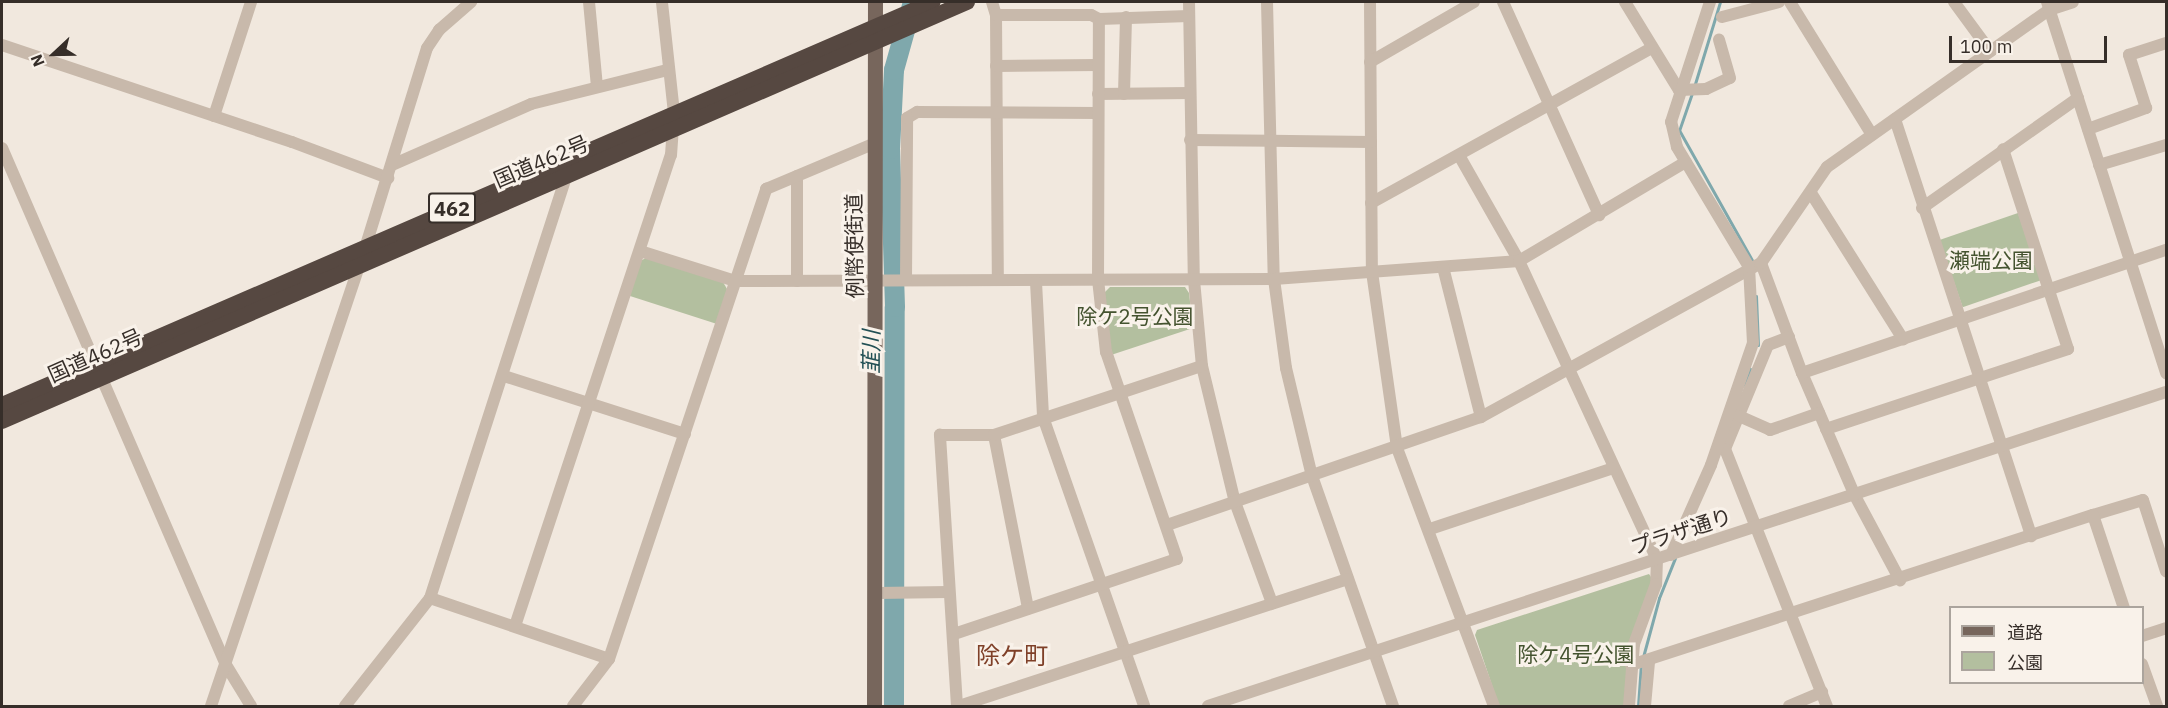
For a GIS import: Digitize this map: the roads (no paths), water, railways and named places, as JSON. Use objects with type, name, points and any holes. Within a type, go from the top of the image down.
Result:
[{"type":"highway","name":"国道462号","points":[[2,421],[99,370],[366,245],[673,121],[874,33],[903,14],[967,2]]},
{"type":"highway","name":"国道462号","points":[[874,33],[896,30],[927,8]]},
{"type":"highway","name":"国道462号","points":[[2,405],[99,370],[359,265],[567,174],[673,121]]},
{"type":"main road","name":"例幣使街道","points":[[874,706],[877,593],[873,144],[875,2]]},
{"type":"street","points":[[214,116],[251,2]]},
{"type":"street","points":[[366,245],[427,48],[439,30],[471,2]]},
{"type":"street","points":[[589,2],[597,87]]},
{"type":"street","points":[[515,626],[671,155],[673,121],[662,2]]},
{"type":"street","points":[[992,2],[996,15],[998,279]]},
{"type":"street","points":[[1189,2],[1194,280],[1202,366],[1235,502],[1272,603]]},
{"type":"street","points":[[1267,2],[1274,279],[1286,369],[1312,476],[1393,706]]},
{"type":"street","points":[[1370,2],[1372,272],[1397,448],[1430,529],[1494,706]]},
{"type":"street","points":[[1370,62],[1474,2]]},
{"type":"street","points":[[1503,2],[1599,215]]},
{"type":"street","points":[[1625,2],[1679,90]]},
{"type":"street","points":[[1710,2],[1700,40],[1679,90],[1671,122],[1677,147],[1755,265],[1789,337],[1854,494],[1900,580]]},
{"type":"street","points":[[1722,17],[1779,2]]},
{"type":"street","points":[[1790,2],[1872,135]]},
{"type":"street","points":[[1954,2],[1990,51]]},
{"type":"street","points":[[1167,525],[1397,448],[1481,417],[1568,371],[1755,265],[1812,193],[1827,167],[1990,51],[2048,6],[2073,2]]},
{"type":"street","points":[[2048,6],[2166,374]]},
{"type":"street","points":[[996,15],[1091,15],[1099,19],[1189,16]]},
{"type":"street","points":[[1124,94],[1126,17]]},
{"type":"street","points":[[954,634],[1177,559],[1106,352],[1098,280],[1099,19]]},
{"type":"street","points":[[1679,90],[1706,89],[1730,78],[1719,40]]},
{"type":"street","points":[[2088,129],[2146,108],[2129,55],[2166,43]]},
{"type":"street","points":[[2,45],[214,116],[388,178]]},
{"type":"street","points":[[1371,203],[1460,157],[1652,48]]},
{"type":"street","points":[[996,66],[1098,65]]},
{"type":"street","points":[[392,165],[531,104],[667,69]]},
{"type":"street","points":[[1098,94],[1190,93]]},
{"type":"street","points":[[1922,208],[2078,98]]},
{"type":"street","points":[[906,280],[907,118],[917,112],[1098,113]]},
{"type":"street","points":[[1895,119],[1922,208],[2031,536]]},
{"type":"street","points":[[1190,140],[1371,142]]},
{"type":"street","points":[[573,706],[609,659],[766,189],[873,144]]},
{"type":"street","points":[[2100,165],[2166,145]]},
{"type":"street","points":[[2,148],[226,665],[251,706]]},
{"type":"street","points":[[1826,429],[2068,350],[2051,290],[2003,149]]},
{"type":"street","points":[[1460,157],[1519,261],[1657,559],[1656,584],[1634,644],[1629,706]]},
{"type":"street","points":[[640,251],[735,281],[998,279],[1036,282],[1274,279],[1519,261],[1686,162]]},
{"type":"street","points":[[345,706],[430,598],[504,376],[567,174]]},
{"type":"street","points":[[797,176],[797,281]]},
{"type":"street","points":[[1812,193],[1903,339]]},
{"type":"street","points":[[1802,373],[2166,250]]},
{"type":"street","points":[[211,706],[359,265]]},
{"type":"street","points":[[1671,555],[1711,465],[1753,343],[1755,265]]},
{"type":"street","points":[[1443,267],[1481,417]]},
{"type":"street","points":[[1036,282],[1043,417],[1144,706]]},
{"type":"street","points":[[1789,337],[1767,345],[1725,449],[1827,706]]},
{"type":"street","points":[[1202,366],[994,435],[940,435],[958,706],[1348,579]]},
{"type":"street","points":[[504,376],[685,434]]},
{"type":"street","name":"プラザ通り","points":[[1208,706],[2166,392]]},
{"type":"street","points":[[1739,416],[1770,430],[1819,413]]},
{"type":"street","points":[[994,435],[1028,609]]},
{"type":"street","points":[[1430,529],[1613,468]]},
{"type":"street","points":[[1631,665],[1649,662],[2144,500],[2166,571]]},
{"type":"street","points":[[2093,515],[2123,606]]},
{"type":"street","points":[[877,593],[949,592]]},
{"type":"street","points":[[430,598],[609,659]]},
{"type":"street","points":[[2144,635],[2166,628]]},
{"type":"street","points":[[1645,706],[1649,662]]},
{"type":"street","points":[[2144,670],[2157,706]]},
{"type":"street","points":[[1789,706],[1822,692]]},
{"type":"waterway","name":"韮川","points":[[894,706],[895,307],[890,149],[894,70],[913,2]]},
{"type":"waterway","points":[[1694,87],[1720,2]]},
{"type":"waterway","points":[[1692,93],[1679,130],[1753,262]]},
{"type":"waterway","points":[[1756,296],[1758,345]]},
{"type":"waterway","points":[[1745,385],[1750,369]]},
{"type":"waterway","points":[[1643,657],[1659,598],[1675,558]]},
{"type":"waterway","points":[[1638,706],[1641,667]]},
{"type":"district","name":"除ケ町","points":[[1012,656]]},
{"type":"park label","name":"瀬端公園","points":[[1991,260]]},
{"type":"park label","name":"除ケ2号公園","points":[[1135,316]]},
{"type":"park label","name":"除ケ4号公園","points":[[1576,654]]}]
